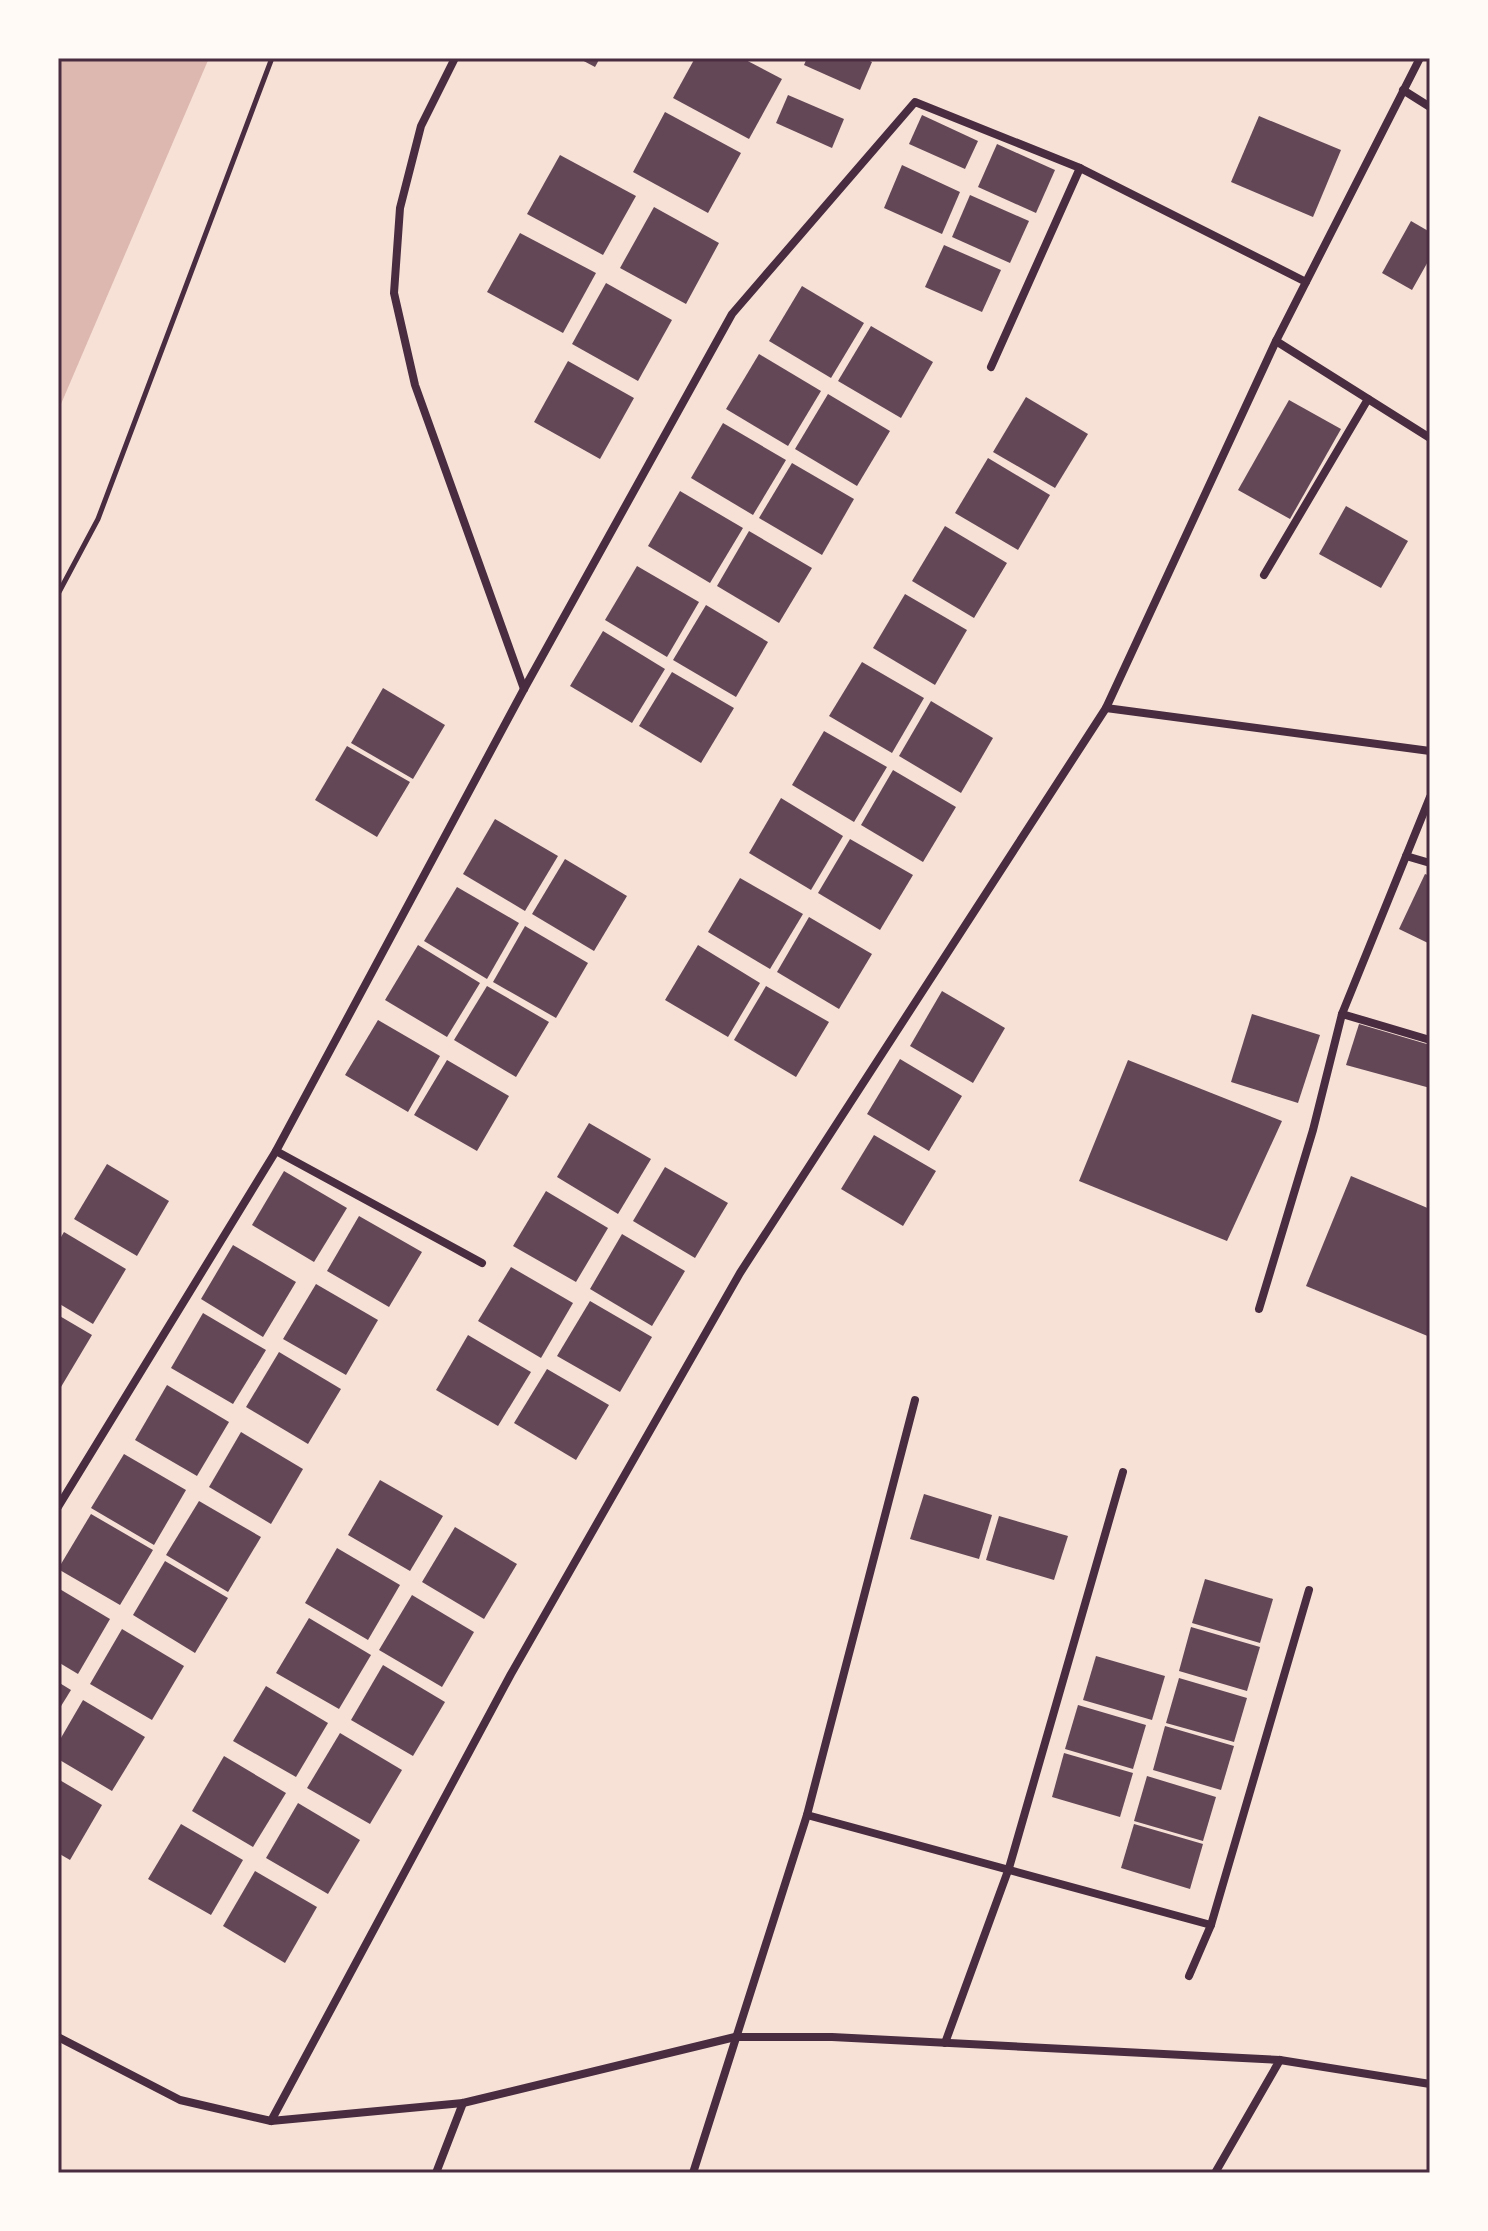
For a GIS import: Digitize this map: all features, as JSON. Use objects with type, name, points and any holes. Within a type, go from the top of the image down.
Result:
[{"type":"street","points":[[455,58],[421,126],[400,208],[394,293],[415,385],[524,689]]},
{"type":"street","points":[[271,2121],[511,1674],[740,1273],[1106,708],[1276,341],[1420,58]]},
{"type":"street","points":[[1403,90],[1430,107]]},
{"type":"street","points":[[58,1507],[276,1151],[524,689],[732,314],[915,102],[1080,168],[1306,282]]},
{"type":"street","points":[[991,367],[1080,168]]},
{"type":"street","points":[[1276,341],[1430,438]]},
{"type":"street","points":[[1264,575],[1368,399]]},
{"type":"street","points":[[1106,708],[1430,751]]},
{"type":"street","points":[[1259,1309],[1313,1130],[1342,1014],[1430,797]]},
{"type":"street","points":[[1406,856],[1430,863]]},
{"type":"street","points":[[1342,1014],[1430,1040]]},
{"type":"street","points":[[276,1151],[482,1263]]},
{"type":"street","points":[[695,2172],[807,1815],[915,1400]]},
{"type":"street","points":[[945,2043],[1009,1868],[1123,1472]]},
{"type":"street","points":[[1189,1976],[1211,1925],[1309,1590]]},
{"type":"street","points":[[807,1815],[1211,1925]]},
{"type":"street","points":[[58,2037],[180,2100],[271,2121],[463,2103],[735,2037],[945,2043],[1280,2060],[1430,2084]]},
{"type":"street","points":[[1215,2173],[1280,2060]]},
{"type":"street","points":[[436,2173],[463,2103]]},
{"type":"path","points":[[58,594],[98,519],[272,58]]},
{"type":"shaded area","points":[[58,58],[209,58],[58,411]]},
{"type":"building","points":[[578,58],[600,58],[595,67]]},
{"type":"building","points":[[695,58],[742,58],[782,79],[749,139],[673,98]]},
{"type":"building","points":[[807,58],[864,58],[872,62],[860,90],[804,65]]},
{"type":"building","points":[[788,95],[844,119],[832,148],[776,123]]},
{"type":"building","points":[[665,112],[741,153],[708,213],[633,172]]},
{"type":"building","points":[[922,115],[978,141],[965,169],[909,144]]},
{"type":"building","points":[[1259,116],[1341,150],[1313,217],[1231,182]]},
{"type":"building","points":[[997,144],[1055,170],[1036,213],[978,187]]},
{"type":"building","points":[[560,155],[636,196],[603,255],[527,214]]},
{"type":"building","points":[[902,165],[960,192],[942,234],[884,208]]},
{"type":"building","points":[[970,195],[1029,221],[1010,263],[952,237]]},
{"type":"building","points":[[654,207],[719,243],[686,304],[620,268]]},
{"type":"building","points":[[1411,221],[1430,232],[1430,258],[1412,290],[1382,273]]},
{"type":"building","points":[[520,233],[596,273],[563,333],[487,292]]},
{"type":"building","points":[[944,245],[1001,270],[982,312],[925,287]]},
{"type":"building","points":[[606,283],[672,320],[638,381],[572,344]]},
{"type":"building","points":[[802,286],[864,323],[831,378],[769,341]]},
{"type":"building","points":[[871,326],[933,362],[901,418],[838,381]]},
{"type":"building","points":[[759,354],[821,391],[788,446],[726,409]]},
{"type":"building","points":[[568,361],[634,398],[600,459],[534,422]]},
{"type":"building","points":[[828,394],[890,431],[857,486],[795,449]]},
{"type":"building","points":[[1026,397],[1088,434],[1055,488],[993,452]]},
{"type":"building","points":[[1289,400],[1341,429],[1290,519],[1238,490]]},
{"type":"building","points":[[723,423],[786,460],[753,515],[691,478]]},
{"type":"building","points":[[988,458],[1050,495],[1018,550],[955,513]]},
{"type":"building","points":[[792,463],[854,499],[822,555],[759,518]]},
{"type":"building","points":[[680,491],[743,528],[710,583],[648,546]]},
{"type":"building","points":[[1346,506],[1408,541],[1381,588],[1319,554]]},
{"type":"building","points":[[945,526],[1007,563],[974,618],[912,581]]},
{"type":"building","points":[[749,531],[812,568],[779,623],[717,586]]},
{"type":"building","points":[[637,566],[699,602],[667,657],[605,620]]},
{"type":"building","points":[[905,594],[967,630],[935,685],[873,648]]},
{"type":"building","points":[[706,605],[768,642],[736,697],[673,660]]},
{"type":"building","points":[[603,631],[665,669],[632,723],[570,686]]},
{"type":"building","points":[[862,662],[924,698],[892,753],[829,716]]},
{"type":"building","points":[[672,672],[734,708],[701,763],[639,726]]},
{"type":"building","points":[[383,688],[445,725],[413,779],[351,743]]},
{"type":"building","points":[[931,701],[993,738],[961,793],[899,756]]},
{"type":"building","points":[[824,731],[887,767],[854,822],[792,785]]},
{"type":"building","points":[[347,746],[410,782],[377,837],[315,800]]},
{"type":"building","points":[[893,770],[956,807],[923,862],[861,825]]},
{"type":"building","points":[[781,798],[843,836],[811,890],[749,853]]},
{"type":"building","points":[[495,819],[558,856],[525,911],[463,874]]},
{"type":"building","points":[[850,839],[913,875],[880,930],[818,893]]},
{"type":"building","points":[[565,859],[627,896],[594,951],[532,914]]},
{"type":"building","points":[[1425,874],[1430,876],[1430,944],[1399,929]]},
{"type":"building","points":[[740,878],[803,914],[770,969],[708,932]]},
{"type":"building","points":[[457,887],[519,923],[487,979],[424,941]]},
{"type":"building","points":[[809,917],[872,954],[839,1009],[777,972]]},
{"type":"building","points":[[525,926],[588,963],[556,1018],[493,982]]},
{"type":"building","points":[[418,945],[480,983],[447,1037],[385,1000]]},
{"type":"building","points":[[698,945],[760,983],[728,1037],[665,1000]]},
{"type":"building","points":[[487,986],[549,1022],[516,1077],[454,1040]]},
{"type":"building","points":[[766,986],[829,1022],[796,1077],[734,1040]]},
{"type":"building","points":[[942,991],[1005,1028],[973,1083],[910,1046]]},
{"type":"building","points":[[1252,1014],[1320,1035],[1298,1103],[1231,1082]]},
{"type":"building","points":[[378,1020],[440,1056],[408,1112],[345,1075]]},
{"type":"building","points":[[1359,1024],[1430,1045],[1430,1088],[1346,1065]]},
{"type":"building","points":[[900,1059],[962,1096],[929,1151],[867,1114]]},
{"type":"building","points":[[447,1060],[509,1096],[477,1151],[414,1115]]},
{"type":"building","points":[[1128,1060],[1282,1121],[1227,1241],[1079,1181]]},
{"type":"building","points":[[589,1123],[651,1159],[618,1214],[557,1177]]},
{"type":"building","points":[[874,1135],[936,1171],[903,1226],[841,1189]]},
{"type":"building","points":[[107,1164],[169,1201],[137,1256],[74,1219]]},
{"type":"building","points":[[665,1167],[728,1203],[695,1258],[633,1221]]},
{"type":"building","points":[[284,1171],[347,1208],[314,1262],[252,1225]]},
{"type":"building","points":[[1351,1176],[1430,1209],[1430,1337],[1306,1286]]},
{"type":"building","points":[[546,1191],[608,1228],[576,1282],[513,1246]]},
{"type":"building","points":[[359,1216],[422,1252],[389,1307],[327,1271]]},
{"type":"building","points":[[64,1232],[126,1269],[93,1324],[58,1303],[58,1242]]},
{"type":"building","points":[[622,1234],[685,1271],[652,1326],[590,1289]]},
{"type":"building","points":[[233,1245],[296,1282],[263,1337],[201,1299]]},
{"type":"building","points":[[511,1267],[573,1303],[541,1358],[478,1321]]},
{"type":"building","points":[[316,1284],[378,1320],[346,1375],[283,1339]]},
{"type":"building","points":[[590,1301],[652,1337],[620,1392],[557,1356]]},
{"type":"building","points":[[203,1313],[266,1350],[233,1404],[171,1368]]},
{"type":"building","points":[[58,1315],[92,1335],[58,1392]]},
{"type":"building","points":[[468,1335],[531,1372],[498,1426],[436,1390]]},
{"type":"building","points":[[279,1352],[341,1389],[308,1444],[246,1407]]},
{"type":"building","points":[[547,1369],[609,1405],[576,1460],[514,1423]]},
{"type":"building","points":[[167,1385],[229,1422],[197,1476],[135,1440]]},
{"type":"building","points":[[241,1432],[303,1469],[271,1524],[209,1487]]},
{"type":"building","points":[[124,1454],[186,1490],[154,1545],[91,1508]]},
{"type":"building","points":[[380,1480],[443,1516],[410,1571],[348,1535]]},
{"type":"building","points":[[924,1494],[992,1515],[979,1559],[910,1539]]},
{"type":"building","points":[[199,1501],[261,1537],[228,1592],[166,1555]]},
{"type":"building","points":[[91,1514],[153,1550],[120,1605],[58,1569]]},
{"type":"building","points":[[999,1516],[1068,1536],[1054,1580],[986,1560]]},
{"type":"building","points":[[455,1527],[517,1564],[484,1619],[422,1582]]},
{"type":"building","points":[[337,1548],[400,1585],[368,1640],[305,1603]]},
{"type":"building","points":[[165,1561],[228,1598],[195,1653],[133,1615]]},
{"type":"building","points":[[1205,1579],[1273,1599],[1260,1643],[1192,1623]]},
{"type":"building","points":[[58,1588],[110,1619],[78,1674],[58,1662]]},
{"type":"building","points":[[412,1595],[474,1632],[442,1687],[379,1650]]},
{"type":"building","points":[[309,1618],[371,1655],[339,1709],[276,1673]]},
{"type":"building","points":[[1191,1627],[1260,1647],[1247,1691],[1179,1671]]},
{"type":"building","points":[[122,1629],[184,1666],[152,1720],[90,1684]]},
{"type":"building","points":[[1096,1656],[1165,1676],[1152,1720],[1083,1700]]},
{"type":"building","points":[[383,1665],[445,1702],[413,1756],[351,1720]]},
{"type":"building","points":[[1179,1678],[1247,1698],[1234,1742],[1166,1723]]},
{"type":"building","points":[[58,1682],[71,1690],[58,1711]]},
{"type":"building","points":[[266,1686],[328,1723],[296,1777],[233,1741]]},
{"type":"building","points":[[83,1700],[145,1737],[112,1791],[58,1759],[58,1743]]},
{"type":"building","points":[[1078,1705],[1146,1725],[1133,1769],[1065,1749]]},
{"type":"building","points":[[1165,1726],[1234,1746],[1221,1790],[1153,1770]]},
{"type":"building","points":[[340,1733],[402,1770],[370,1824],[307,1788]]},
{"type":"building","points":[[1064,1753],[1133,1773],[1120,1817],[1052,1797]]},
{"type":"building","points":[[224,1756],[286,1793],[253,1847],[192,1811]]},
{"type":"building","points":[[1147,1776],[1216,1797],[1203,1841],[1134,1821]]},
{"type":"building","points":[[58,1779],[102,1805],[70,1860],[58,1853]]},
{"type":"building","points":[[298,1803],[360,1840],[328,1894],[266,1858]]},
{"type":"building","points":[[181,1824],[243,1860],[211,1915],[148,1879]]},
{"type":"building","points":[[1134,1824],[1203,1844],[1190,1889],[1121,1868]]},
{"type":"building","points":[[255,1871],[317,1907],[285,1963],[223,1926]]}]
